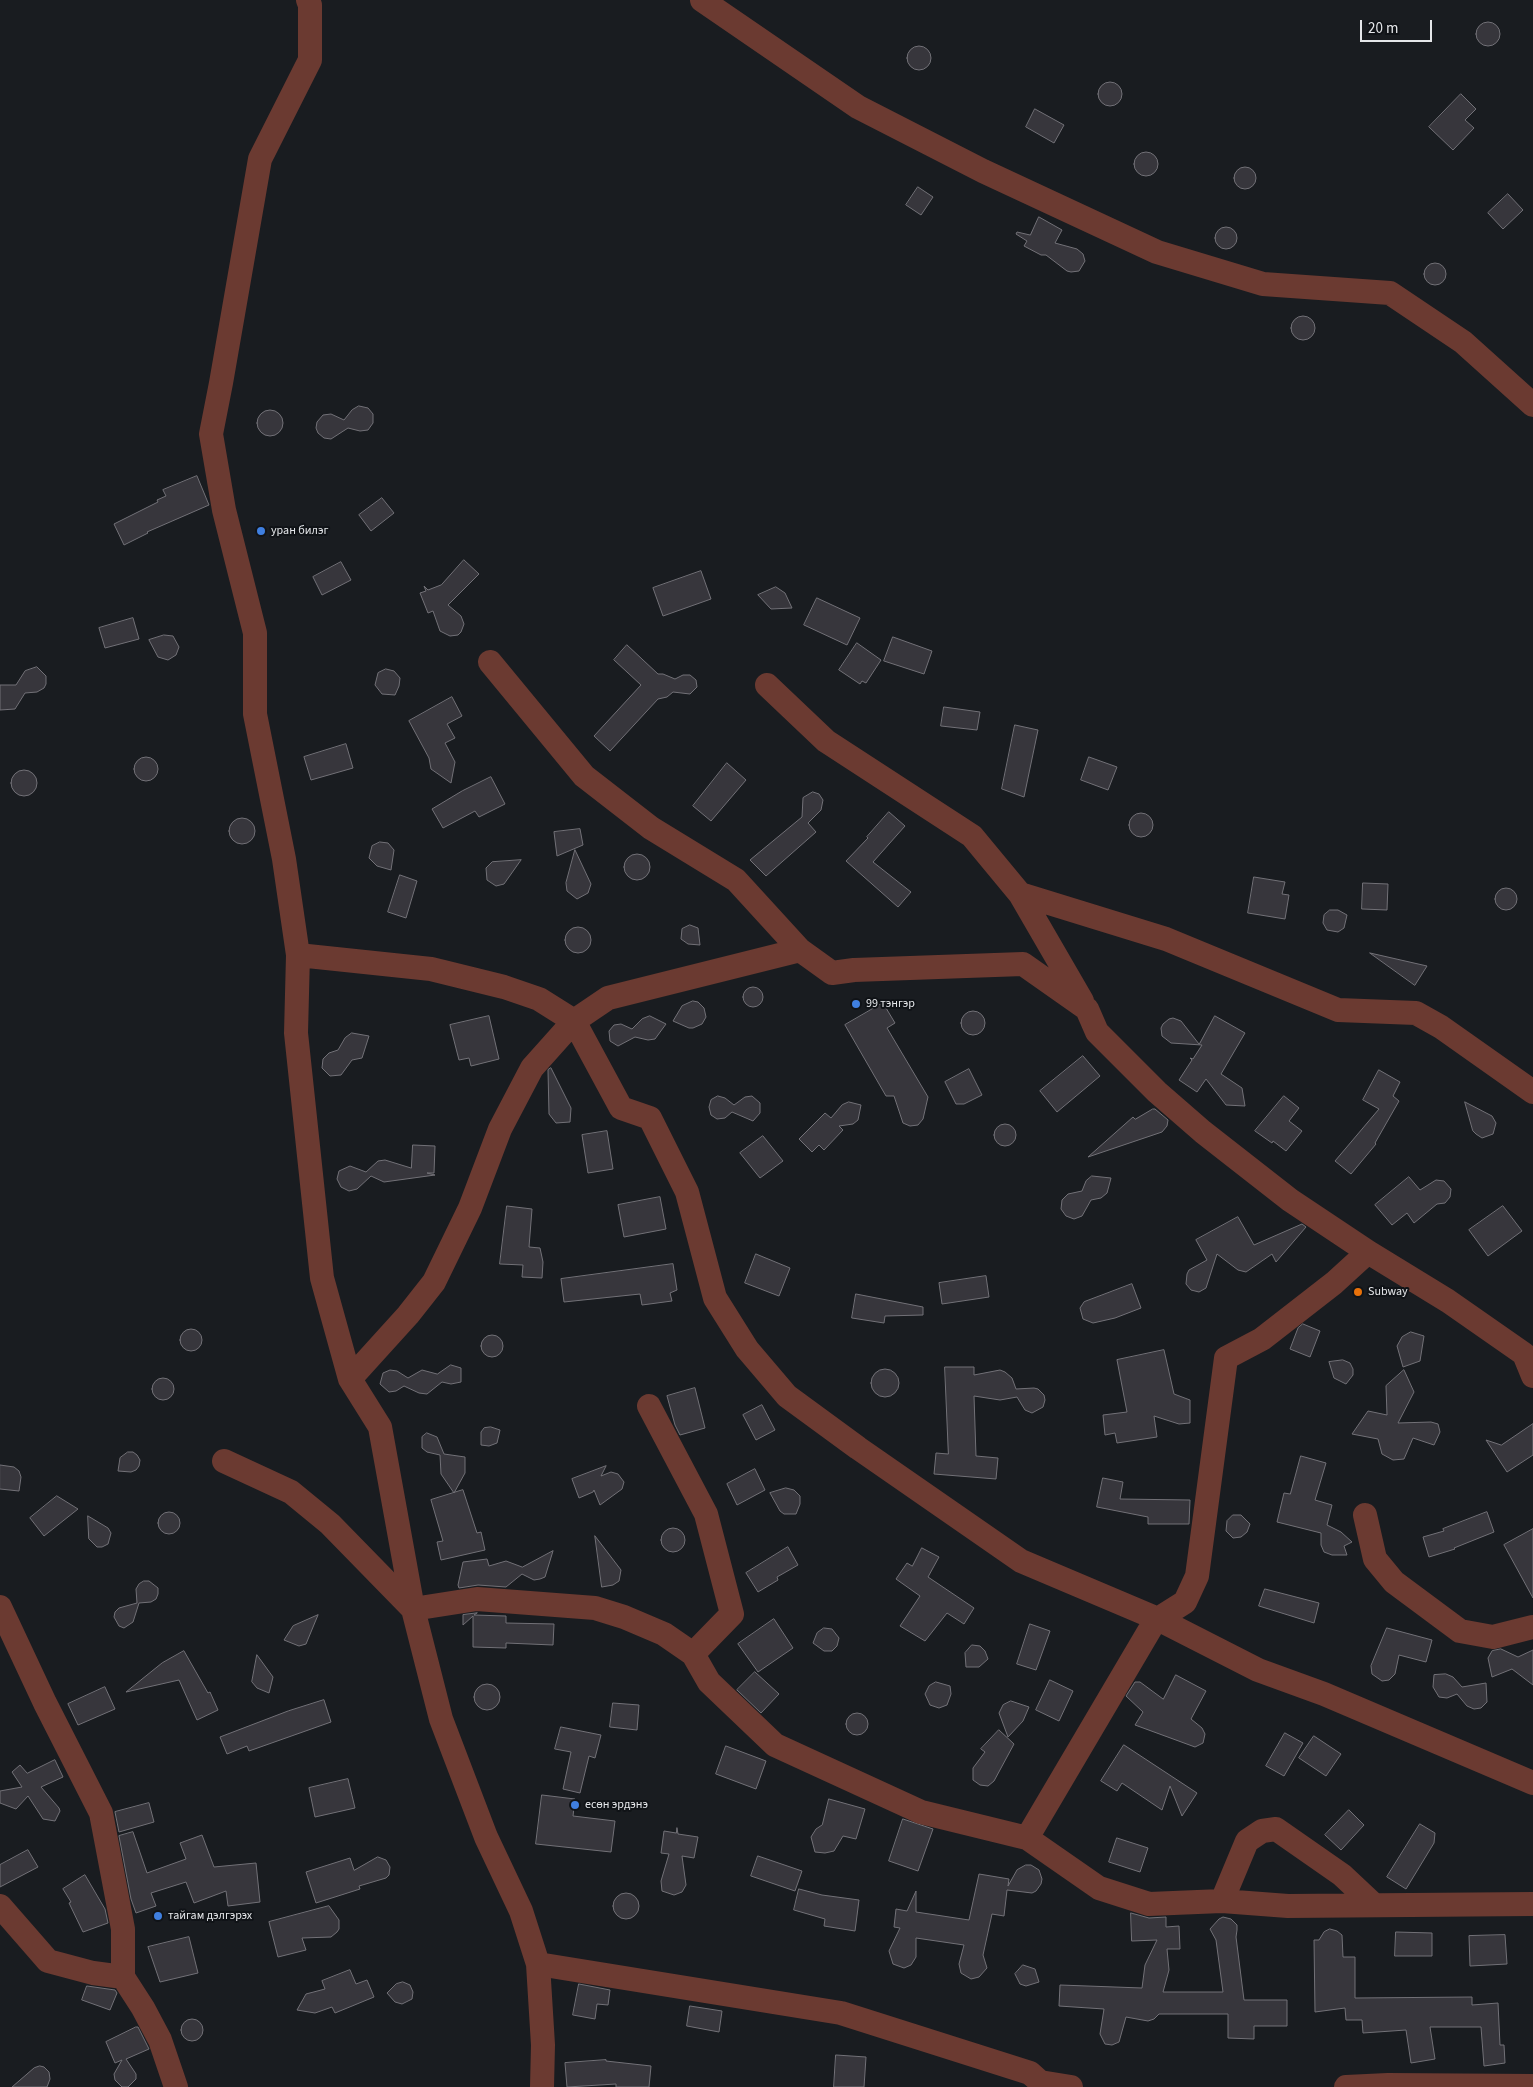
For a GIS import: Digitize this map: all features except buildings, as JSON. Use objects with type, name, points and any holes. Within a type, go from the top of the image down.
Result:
[{"type":"street","points":[[308,0],[310,5],[310,60],[260,159],[222,383],[210,434],[224,510],[255,633],[255,714],[284,859],[298,955],[296,1033],[322,1278],[350,1379],[380,1427],[413,1609],[441,1719],[486,1837],[521,1911],[538,1964],[543,2045],[542,2087]]},
{"type":"street","points":[[702,0],[858,107],[983,171],[1157,252],[1263,284],[1390,293],[1463,342],[1533,405]]},
{"type":"street","points":[[490,662],[584,776],[651,828],[736,880],[800,950],[832,973],[854,970],[1023,964],[1087,1009]]},
{"type":"street","points":[[767,685],[826,741],[972,836],[1020,894],[1087,1009],[1097,1032],[1157,1092],[1203,1132],[1290,1200],[1368,1252],[1448,1301],[1524,1354],[1533,1376]]},
{"type":"street","points":[[1020,894],[1166,939],[1338,1010],[1416,1013],[1441,1027],[1533,1092]]},
{"type":"street","points":[[350,1379],[408,1315],[434,1282],[470,1208],[500,1129],[532,1068],[574,1021],[608,998],[800,950]]},
{"type":"street","points":[[298,955],[431,969],[504,987],[539,999],[574,1021],[622,1108],[650,1118],[687,1192],[715,1298],[747,1349],[787,1396],[858,1448],[1021,1561],[1158,1619],[1258,1670],[1324,1694],[1533,1783]]},
{"type":"street","points":[[1028,1838],[1152,1626],[1158,1619],[1185,1602],[1197,1576],[1226,1358],[1262,1339],[1334,1283],[1368,1252]]},
{"type":"street","points":[[650,1406],[706,1514],[732,1614],[693,1654]]},
{"type":"street","points":[[224,1460],[291,1492],[330,1524],[413,1609]]},
{"type":"street","points":[[1364,1515],[1375,1559],[1394,1582],[1460,1631],[1493,1636],[1533,1627]]},
{"type":"street","points":[[413,1609],[477,1599],[595,1608],[624,1617],[664,1634],[693,1654],[709,1682],[775,1745],[921,1812],[1028,1838],[1099,1888],[1148,1904],[1222,1901],[1288,1906],[1533,1904]]},
{"type":"street","points":[[0,1607],[45,1703],[101,1813],[123,1929],[123,1978],[143,2008],[160,2040],[176,2087]]},
{"type":"street","points":[[1222,1901],[1247,1841],[1262,1831],[1276,1829],[1342,1875],[1374,1905]]},
{"type":"street","points":[[0,1906],[48,1961],[92,1973],[123,1978]]},
{"type":"street","points":[[538,1964],[841,2013],[1030,2073],[1040,2082],[1072,2087]]},
{"type":"street","points":[[1346,2087],[1388,2085],[1533,2086]]},
{"type":"place","name":"уран билэг","points":[[261,531]]},
{"type":"place","name":"99 тэнгэр","points":[[856,1004]]},
{"type":"place","name":"Subway","points":[[1358,1292]]},
{"type":"place","name":"есөн эрдэнэ","points":[[575,1805]]},
{"type":"place","name":"тайгам дэлгэрэх","points":[[158,1916]]}]
